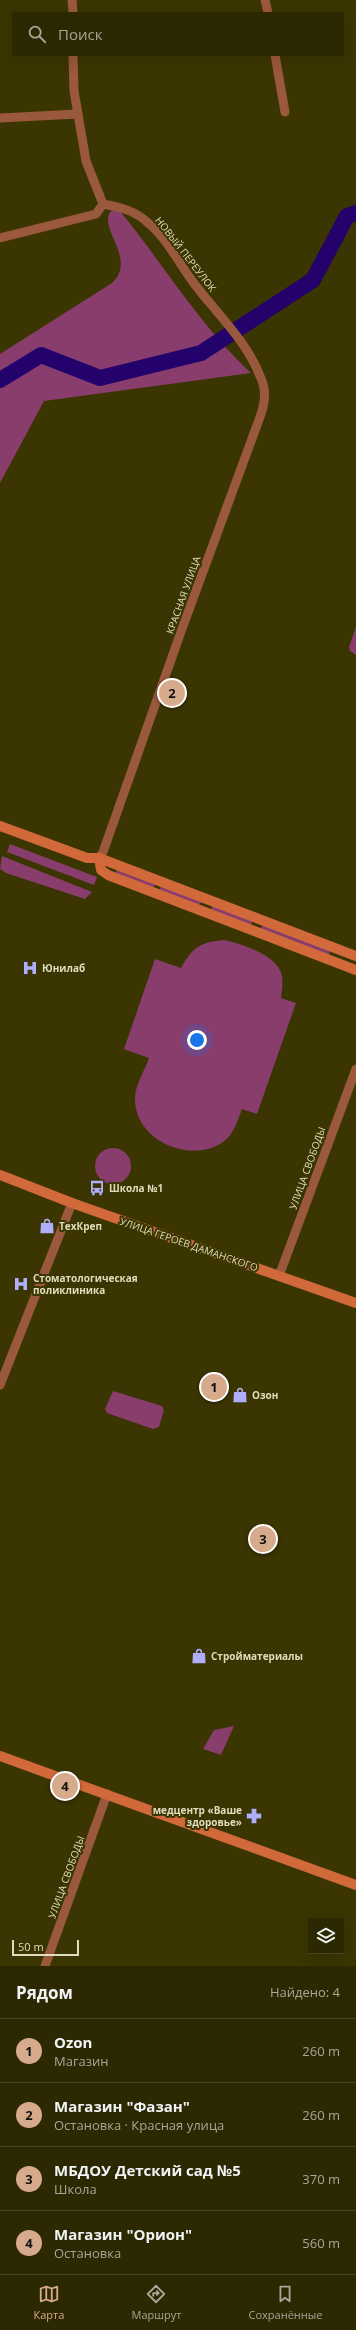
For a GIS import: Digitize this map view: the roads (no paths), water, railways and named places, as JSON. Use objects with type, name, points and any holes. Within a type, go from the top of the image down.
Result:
[{"type":"main road","points":[[0,826],[87,858],[99,858],[356,956]]},
{"type":"main road","points":[[99,858],[101,870],[108,875],[356,970]]},
{"type":"main road","name":"УЛИЦА ГЕРОЕВ ДАМАНСКОГО","points":[[0,1175],[72,1203],[356,1302]]},
{"type":"main road","points":[[0,1756],[107,1794],[263,1853],[356,1885]]},
{"type":"street","points":[[72,0],[73,12]]},
{"type":"street","points":[[265,0],[268,12]]},
{"type":"street","points":[[0,238],[96,214],[103,204],[86,161],[72,69],[73,56]]},
{"type":"street","points":[[275,56],[285,112]]},
{"type":"street","points":[[0,118],[78,114]]},
{"type":"street","name":"НОВЫЙ ПЕРЕУЛОК","points":[[103,204],[119,206],[132,211],[148,222],[240,341]]},
{"type":"street","name":"КРАСНАЯ УЛИЦА","points":[[99,858],[103,852],[264,404],[265,396],[261,376],[240,341]]},
{"type":"street","name":"УЛИЦА СВОБОДЫ","points":[[280,1276],[356,1069]]},
{"type":"street","points":[[0,1385],[72,1203]]},
{"type":"street","name":"УЛИЦА СВОБОДЫ","points":[[45,1966],[107,1794]]},
{"type":"waterway","points":[[0,380],[41,355],[100,378],[201,353],[313,280],[347,216],[356,213]]},
{"type":"place","name":"Магазин \"Фазан\"","points":[[172,693]]},
{"type":"place","name":"Юнилаб","points":[[30,968]]},
{"type":"place","name":"Школа №1","points":[[97,1188]]},
{"type":"place","name":"ТехКреп","points":[[47,1226]]},
{"type":"place","name":"Стоматологическая поликлиника","points":[[21,1284]]},
{"type":"place","name":"Ozon","points":[[214,1387]]},
{"type":"place","name":"Озон","points":[[240,1395]]},
{"type":"place","name":"МБДОУ Детский сад №5","points":[[263,1539]]},
{"type":"place","name":"Стройматериалы","points":[[199,1656]]},
{"type":"place","name":"Магазин \"Орион\"","points":[[65,1786]]},
{"type":"place","name":"медцентр «Ваше здоровье»","points":[[254,1816]]}]
